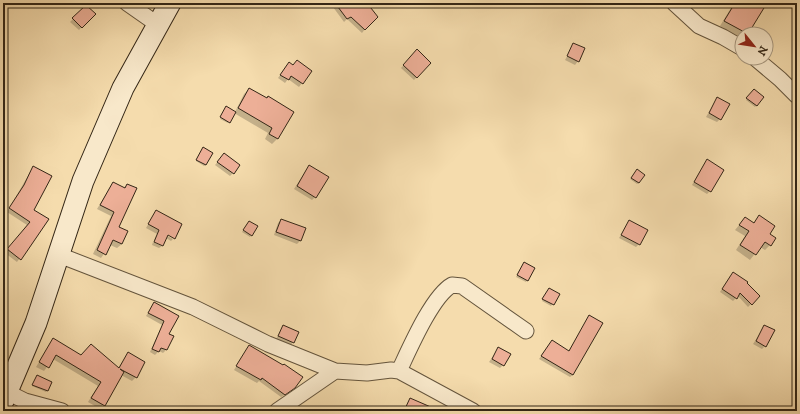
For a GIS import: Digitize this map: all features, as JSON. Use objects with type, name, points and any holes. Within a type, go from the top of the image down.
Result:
[{"type":"main road","points":[[4,394],[36,323],[83,180],[123,88],[156,24],[170,3]]},
{"type":"street","points":[[127,3],[156,24]]},
{"type":"street","points":[[674,3],[699,26],[734,43]]},
{"type":"street","points":[[765,66],[797,96]]},
{"type":"street","points":[[59,255],[193,307],[268,344],[335,371],[367,373],[391,370],[399,371],[473,411]]},
{"type":"street","points":[[399,371],[442,292],[452,285],[462,286],[526,332]]},
{"type":"street","points":[[277,411],[335,371]]},
{"type":"street","points":[[4,394],[62,411]]},
{"type":"building","points":[[335,3],[367,3],[378,17],[365,30],[351,17],[347,19]]},
{"type":"building","points":[[735,3],[767,3],[753,26],[734,26],[724,21]]},
{"type":"building","points":[[86,5],[96,14],[82,28],[72,18]]},
{"type":"building","points":[[573,43],[585,48],[579,62],[567,56]]},
{"type":"building","points":[[417,49],[431,63],[417,78],[403,65]]},
{"type":"building","points":[[297,60],[312,71],[303,84],[291,76],[289,80],[280,75],[289,62],[293,65]]},
{"type":"building","points":[[249,88],[267,98],[268,96],[294,112],[278,139],[269,134],[272,128],[238,108]]},
{"type":"building","points":[[754,89],[764,97],[757,106],[746,98]]},
{"type":"building","points":[[717,97],[730,104],[721,120],[709,113]]},
{"type":"building","points":[[226,106],[236,112],[230,123],[220,117]]},
{"type":"building","points":[[203,147],[213,153],[206,165],[196,160]]},
{"type":"building","points":[[224,153],[240,165],[234,174],[217,162]]},
{"type":"building","points":[[707,159],[724,170],[711,192],[694,182]]},
{"type":"building","points":[[309,165],[329,177],[316,198],[297,186]]},
{"type":"building","points":[[33,166],[52,176],[34,210],[49,219],[21,260],[7,249],[30,222],[9,208],[24,185]]},
{"type":"building","points":[[637,169],[645,175],[639,183],[631,178]]},
{"type":"building","points":[[113,182],[125,188],[127,184],[137,188],[119,227],[128,231],[122,244],[113,240],[106,255],[97,250],[114,212],[100,205]]},
{"type":"building","points":[[156,210],[182,224],[175,239],[168,235],[163,246],[154,242],[159,230],[148,224]]},
{"type":"building","points":[[759,215],[775,226],[770,234],[776,238],[771,246],[765,242],[756,255],[740,245],[749,231],[739,225],[745,217],[754,223]]},
{"type":"building","points":[[281,219],[306,228],[301,241],[276,232]]},
{"type":"building","points":[[629,220],[648,230],[640,245],[621,235]]},
{"type":"building","points":[[249,221],[258,226],[252,236],[243,230]]},
{"type":"building","points":[[524,262],[535,268],[528,281],[517,275]]},
{"type":"building","points":[[733,272],[748,282],[747,283],[760,296],[752,305],[740,293],[737,299],[722,289]]},
{"type":"building","points":[[549,288],[560,294],[554,305],[542,299]]},
{"type":"building","points":[[154,302],[179,316],[169,334],[174,336],[167,350],[161,348],[159,352],[152,349],[164,321],[148,313]]},
{"type":"building","points":[[589,315],[603,323],[573,375],[541,356],[552,340],[569,351]]},
{"type":"building","points":[[283,325],[299,332],[294,343],[278,336]]},
{"type":"building","points":[[764,325],[775,330],[766,347],[756,341]]},
{"type":"building","points":[[53,338],[81,355],[91,344],[119,368],[128,352],[145,362],[137,378],[120,369],[124,372],[105,406],[91,398],[101,382],[56,355],[49,368],[39,362]]},
{"type":"building","points":[[249,345],[283,365],[284,364],[303,377],[295,388],[285,395],[262,378],[261,380],[236,366]]},
{"type":"building","points":[[498,347],[511,354],[504,366],[492,359]]},
{"type":"building","points":[[37,375],[52,382],[48,391],[32,385]]},
{"type":"building","points":[[410,398],[440,411],[404,411]]}]
